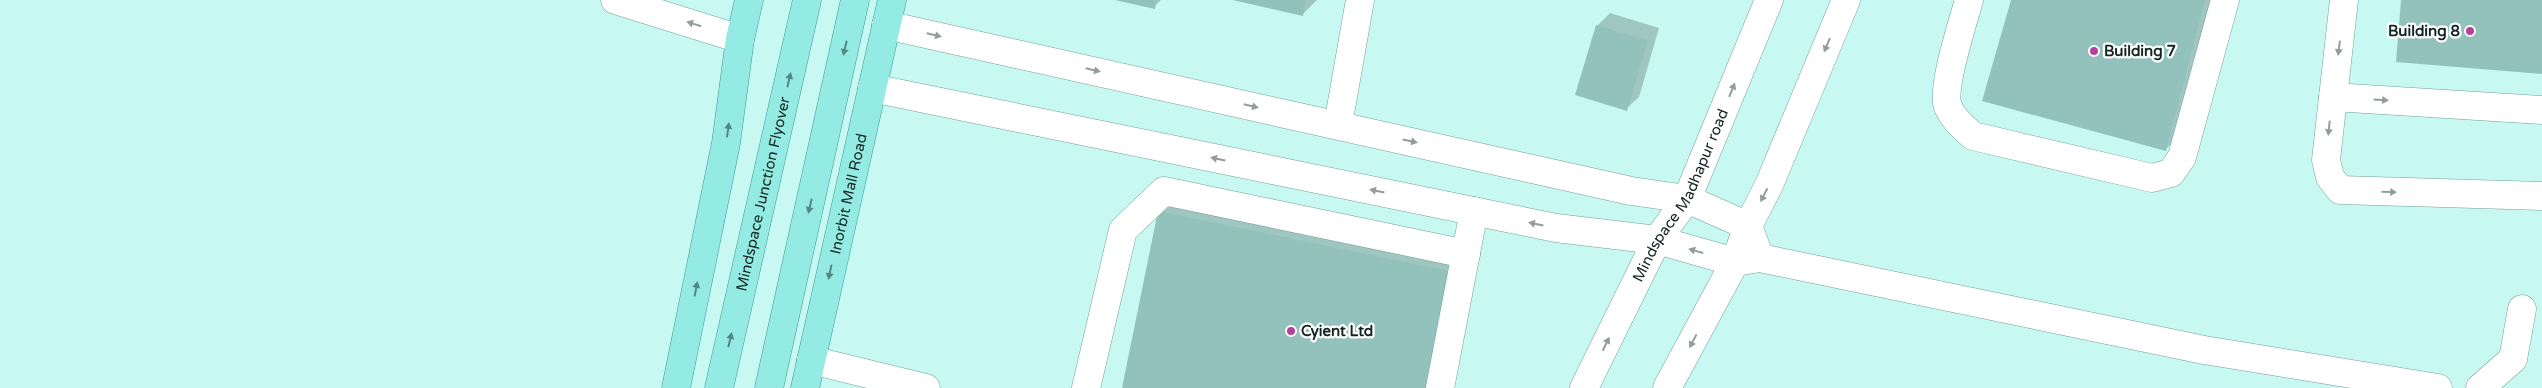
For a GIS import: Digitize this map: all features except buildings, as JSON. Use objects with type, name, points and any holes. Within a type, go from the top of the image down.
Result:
[{"type":"main road","points":[[676,388],[726,143],[740,39],[749,0]]},
{"type":"main road","name":"Mindspace Junction Flyover","points":[[720,388],[807,0]]},
{"type":"main road","points":[[769,388],[856,0]]},
{"type":"main road","name":"Inorbit Mall Road","points":[[805,388],[889,12]]},
{"type":"street","points":[[615,0],[740,39]]},
{"type":"street","points":[[1338,125],[1360,0]]},
{"type":"street","name":"Mindspace Madhapur road","points":[[1584,388],[1657,240],[1687,199],[1769,0]]},
{"type":"street","points":[[1667,388],[1748,260],[1748,226],[1769,185],[1846,0]]},
{"type":"street","points":[[1968,0],[1946,89],[1947,105],[1956,121],[1974,136],[2152,178],[2171,173],[2182,157],[2225,0]]},
{"type":"street","points":[[2344,0],[2326,160],[2330,178],[2340,190],[2542,196]]},
{"type":"street","points":[[889,12],[1338,125],[1631,191],[1687,199],[1748,226]]},
{"type":"street","points":[[872,88],[1556,228],[1657,240],[1748,260],[2204,350],[2438,388]]},
{"type":"street","points":[[2333,97],[2542,110]]},
{"type":"street","points":[[1086,388],[1123,230],[1164,191],[1466,254]]},
{"type":"street","points":[[1440,388],[1474,211]]},
{"type":"street","points":[[2480,388],[2512,359],[2522,309]]},
{"type":"street","points":[[811,360],[926,388]]},
{"type":"place","name":"Building 8","points":[[2470,31]]},
{"type":"place","name":"Building 7","points":[[2094,51]]},
{"type":"place","name":"Cyient Ltd","points":[[1291,331]]}]
